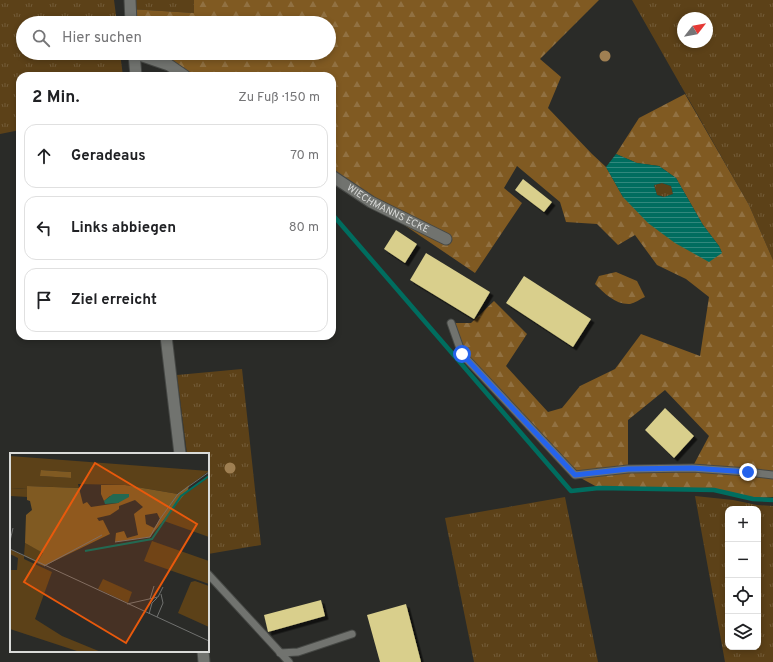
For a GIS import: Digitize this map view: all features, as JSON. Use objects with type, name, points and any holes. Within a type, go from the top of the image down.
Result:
[{"type":"street","points":[[130,0],[131,16]]},
{"type":"street","points":[[135,60],[136,72]]},
{"type":"street","points":[[154,60],[169,65],[179,72]]},
{"type":"street","name":"WIECHMANNS ECKE","points":[[336,179],[371,202],[446,239]]},
{"type":"street","points":[[166,340],[180,453]]},
{"type":"street","points":[[203,652],[204,662]]},
{"type":"lane","points":[[451,323],[462,354],[575,475],[628,469],[692,468],[773,475]]},
{"type":"lane","points":[[209,575],[289,662]]},
{"type":"lane","points":[[280,653],[298,652],[352,634]]},
{"type":"green space","points":[[0,0],[114,0],[116,16],[16,16],[16,60],[121,60],[122,72],[16,72],[16,131],[0,134]]},
{"type":"green space","points":[[130,0],[194,0],[194,13],[130,9]]},
{"type":"green space","points":[[194,0],[599,0],[540,59],[561,77],[548,108],[606,167],[623,197],[722,253],[719,246],[703,225],[676,178],[659,166],[637,163],[616,154],[639,118],[685,94],[749,205],[773,260],[773,497],[753,499],[714,490],[599,488],[575,475],[462,354],[451,323],[471,323],[494,301],[527,334],[506,366],[548,412],[562,408],[580,386],[615,369],[641,334],[700,356],[709,297],[686,279],[657,265],[635,235],[618,245],[597,224],[566,222],[560,202],[517,166],[504,188],[522,203],[475,273],[336,179],[336,72],[176,72],[150,60],[336,60],[336,16],[130,16],[130,9],[194,13]],"holes":[[[665,390],[709,436],[692,468],[628,469],[628,420]]]},
{"type":"green space","points":[[632,0],[773,0],[773,260],[749,205]]},
{"type":"green space","points":[[662,183],[671,186],[673,194],[665,197],[657,195],[654,185]]},
{"type":"green space","points":[[616,272],[637,281],[645,297],[630,304],[620,303],[611,298],[595,284],[599,276]]},
{"type":"green space","points":[[242,369],[261,545],[209,554],[209,453],[187,453],[177,375]]},
{"type":"green space","points":[[695,496],[773,506],[773,662],[725,662]]},
{"type":"green space","points":[[565,497],[598,662],[474,662],[445,518]]},
{"type":"shaded area","points":[[616,154],[637,163],[659,166],[676,178],[703,225],[719,246],[722,253],[709,262],[675,243],[648,223],[623,197],[606,167]],"holes":[[[662,183],[671,186],[673,194],[664,197],[657,195],[654,185]]]},
{"type":"building","points":[[523,179],[552,202],[544,212],[515,190]]},
{"type":"building","points":[[396,230],[417,244],[405,263],[384,249]]},
{"type":"building","points":[[426,253],[490,292],[474,319],[410,280]]},
{"type":"building","points":[[524,276],[591,319],[573,347],[506,303]]},
{"type":"building","points":[[665,408],[694,436],[674,458],[645,430]]},
{"type":"building","points":[[321,600],[325,616],[268,632],[264,615]]},
{"type":"building","points":[[406,604],[421,662],[380,662],[367,615]]},
{"type":"waterway","points":[[336,219],[571,491],[599,488],[714,490],[753,499],[773,500]]},
{"type":"route","points":[[462,354],[575,475],[628,469],[692,468],[748,472]]}]
